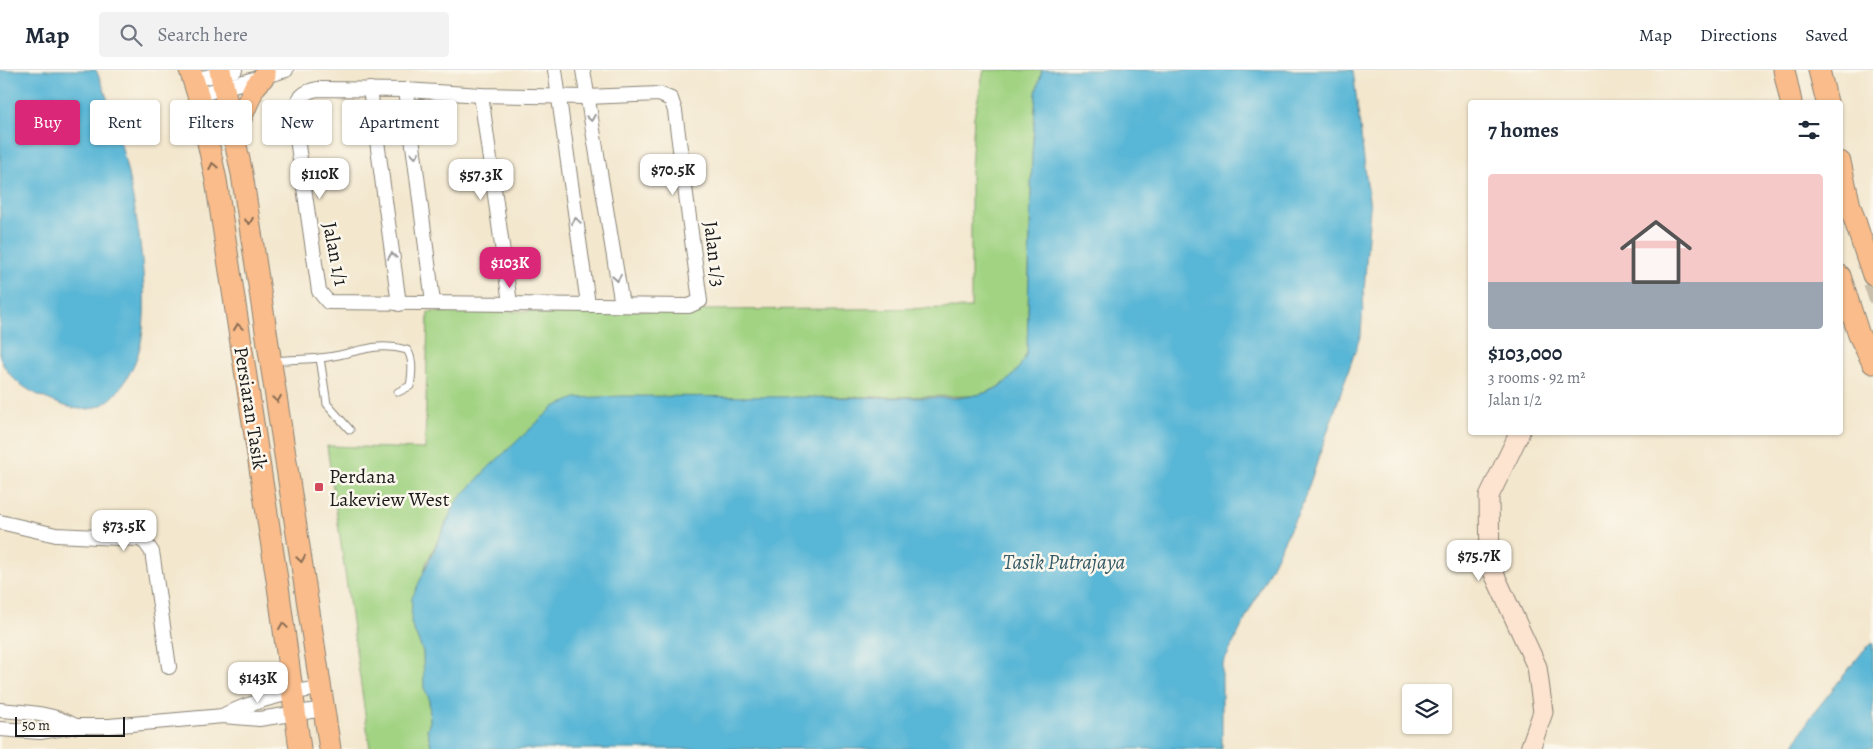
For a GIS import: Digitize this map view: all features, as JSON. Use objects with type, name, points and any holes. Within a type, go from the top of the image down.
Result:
[{"type":"main road","points":[[1784,70],[1791,100]]},
{"type":"main road","points":[[1819,70],[1826,100]]},
{"type":"main road","points":[[249,100],[254,88],[276,72]]},
{"type":"main road","name":"Persiaran Tasik","points":[[225,75],[229,100]]},
{"type":"main road","name":"Persiaran Tasik","points":[[194,82],[216,180],[300,749]]},
{"type":"main road","name":"Persiaran Tasik","points":[[237,145],[330,749]]},
{"type":"main road","points":[[1843,175],[1850,206],[1873,275]]},
{"type":"main road","points":[[1843,285],[1859,335],[1873,363]]},
{"type":"street","points":[[555,70],[588,304]]},
{"type":"street","points":[[583,70],[622,305],[433,302],[399,304],[370,89],[481,95],[587,96]]},
{"type":"street","points":[[194,82],[225,75],[276,72]]},
{"type":"street","name":"Jalan 1/1","points":[[370,89],[310,90],[298,99],[293,111],[320,291],[323,298],[328,302],[335,303],[399,304]]},
{"type":"street","points":[[406,90],[433,302]]},
{"type":"street","name":"Jalan 1/3","points":[[587,96],[659,94],[671,100],[676,111],[700,301],[689,306],[622,305]]},
{"type":"street","points":[[481,95],[510,303]]},
{"type":"street","points":[[1519,435],[1489,496],[1490,565],[1537,667],[1543,712],[1530,749]]},
{"type":"street","points":[[0,522],[56,535],[132,537],[145,542],[154,558],[169,667]]},
{"type":"street","points":[[223,716],[259,700],[292,691],[321,688]]},
{"type":"street","points":[[0,729],[40,732],[76,726],[109,726],[223,716],[259,719],[324,709]]},
{"type":"street","points":[[0,710],[40,713],[60,718],[76,726]]},
{"type":"lane","points":[[271,361],[320,358],[366,347],[407,350],[411,363],[410,386],[398,392]]},
{"type":"lane","points":[[320,358],[327,404],[350,430]]},
{"type":"green space","points":[[984,70],[1042,70],[1036,93],[1032,156],[1027,353],[1013,376],[995,389],[977,396],[826,397],[506,454],[489,467],[456,502],[426,564],[411,623],[423,652],[424,688],[429,698],[430,722],[427,729],[432,749],[370,749],[327,446],[425,449],[428,312],[971,308],[971,172],[974,117]]},
{"type":"water","points":[[0,70],[96,70],[108,100],[90,100],[90,145],[121,145],[134,207],[140,247],[144,285],[144,319],[140,347],[136,359],[125,381],[112,398],[98,407],[83,409],[66,406],[40,396],[16,381],[4,367],[0,358]]},
{"type":"water","name":"Tasik Putrajaya","points":[[1042,70],[1353,70],[1370,208],[1361,334],[1303,503],[1222,666],[1222,749],[432,749],[427,729],[430,722],[429,698],[424,688],[423,652],[411,623],[412,598],[456,502],[489,467],[554,407],[576,398],[623,396],[956,398],[990,391],[999,387],[1014,374],[1027,353],[1032,156],[1036,93]]},
{"type":"water","points":[[1873,643],[1873,749],[1791,749],[1812,715],[1864,650]]},
{"type":"tunnel","points":[[1843,302],[1873,292]]},
{"type":"place","name":"Perdana Lakeview West","points":[[319,487]]}]
